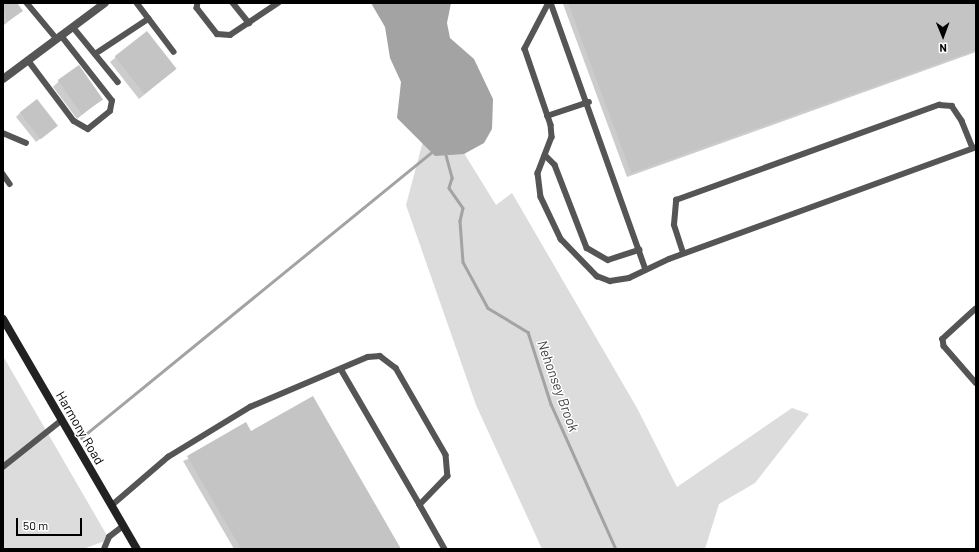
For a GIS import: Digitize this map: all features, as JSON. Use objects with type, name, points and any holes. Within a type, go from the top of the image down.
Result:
[{"type":"main road","name":"Harmony Road","points":[[3,319],[136,549]]},
{"type":"street","points":[[3,79],[105,3]]},
{"type":"lane","points":[[27,3],[59,37],[112,101],[110,111],[88,129],[74,121],[28,60]]},
{"type":"lane","points":[[137,3],[174,52]]},
{"type":"lane","points":[[198,3],[197,8],[217,34],[230,35],[278,3]]},
{"type":"lane","points":[[233,3],[248,23]]},
{"type":"lane","points":[[550,3],[588,102],[646,270]]},
{"type":"lane","points":[[550,3],[525,49],[547,116],[552,137],[538,173],[541,197],[561,239],[597,276],[610,281],[646,270],[683,253],[974,148],[962,121],[952,106],[939,105],[714,186],[676,200],[674,225],[683,253]]},
{"type":"lane","points":[[95,54],[148,19]]},
{"type":"lane","points":[[72,27],[118,82]]},
{"type":"lane","points":[[547,116],[588,102]]},
{"type":"lane","points":[[3,133],[26,143]]},
{"type":"lane","points":[[545,155],[555,165],[587,248],[608,260],[638,250]]},
{"type":"lane","points":[[3,174],[10,184]]},
{"type":"lane","points":[[976,309],[943,339],[944,346],[976,383]]},
{"type":"lane","points":[[111,506],[183,446],[250,407],[341,369],[380,356],[396,368],[450,466],[442,485],[420,505]]},
{"type":"lane","points":[[341,369],[445,549]]},
{"type":"lane","points":[[3,467],[62,420]]},
{"type":"lane","points":[[104,549],[109,537],[123,526]]},
{"type":"shaded area","points":[[371,3],[451,3],[447,23],[450,38],[474,59],[493,99],[492,129],[484,143],[464,154],[435,156],[397,118],[401,82],[390,58],[385,27]]},
{"type":"shaded area","points":[[427,126],[459,145],[496,205],[512,193],[637,408],[677,487],[792,408],[809,414],[755,483],[719,504],[705,549],[542,549],[476,405],[406,205]]},
{"type":"shaded area","points":[[3,356],[109,539],[108,540],[83,549],[3,549]]},
{"type":"building","points":[[3,3],[17,3],[23,11],[7,22]]},
{"type":"building","points":[[568,3],[976,3],[976,50],[631,173]]},
{"type":"building","points":[[147,31],[177,69],[144,94],[115,56]]},
{"type":"building","points":[[79,65],[103,99],[82,114],[58,80]]},
{"type":"building","points":[[37,99],[58,126],[41,139],[20,113]]},
{"type":"building","points":[[313,396],[401,549],[241,549],[187,456],[246,422],[251,431]]},
{"type":"waterway","points":[[81,438],[432,152]]},
{"type":"waterway","name":"Nehonsey Brook","points":[[446,155],[452,178],[449,188],[463,208],[460,221],[463,262],[488,308],[528,332],[551,404],[616,549]]}]
